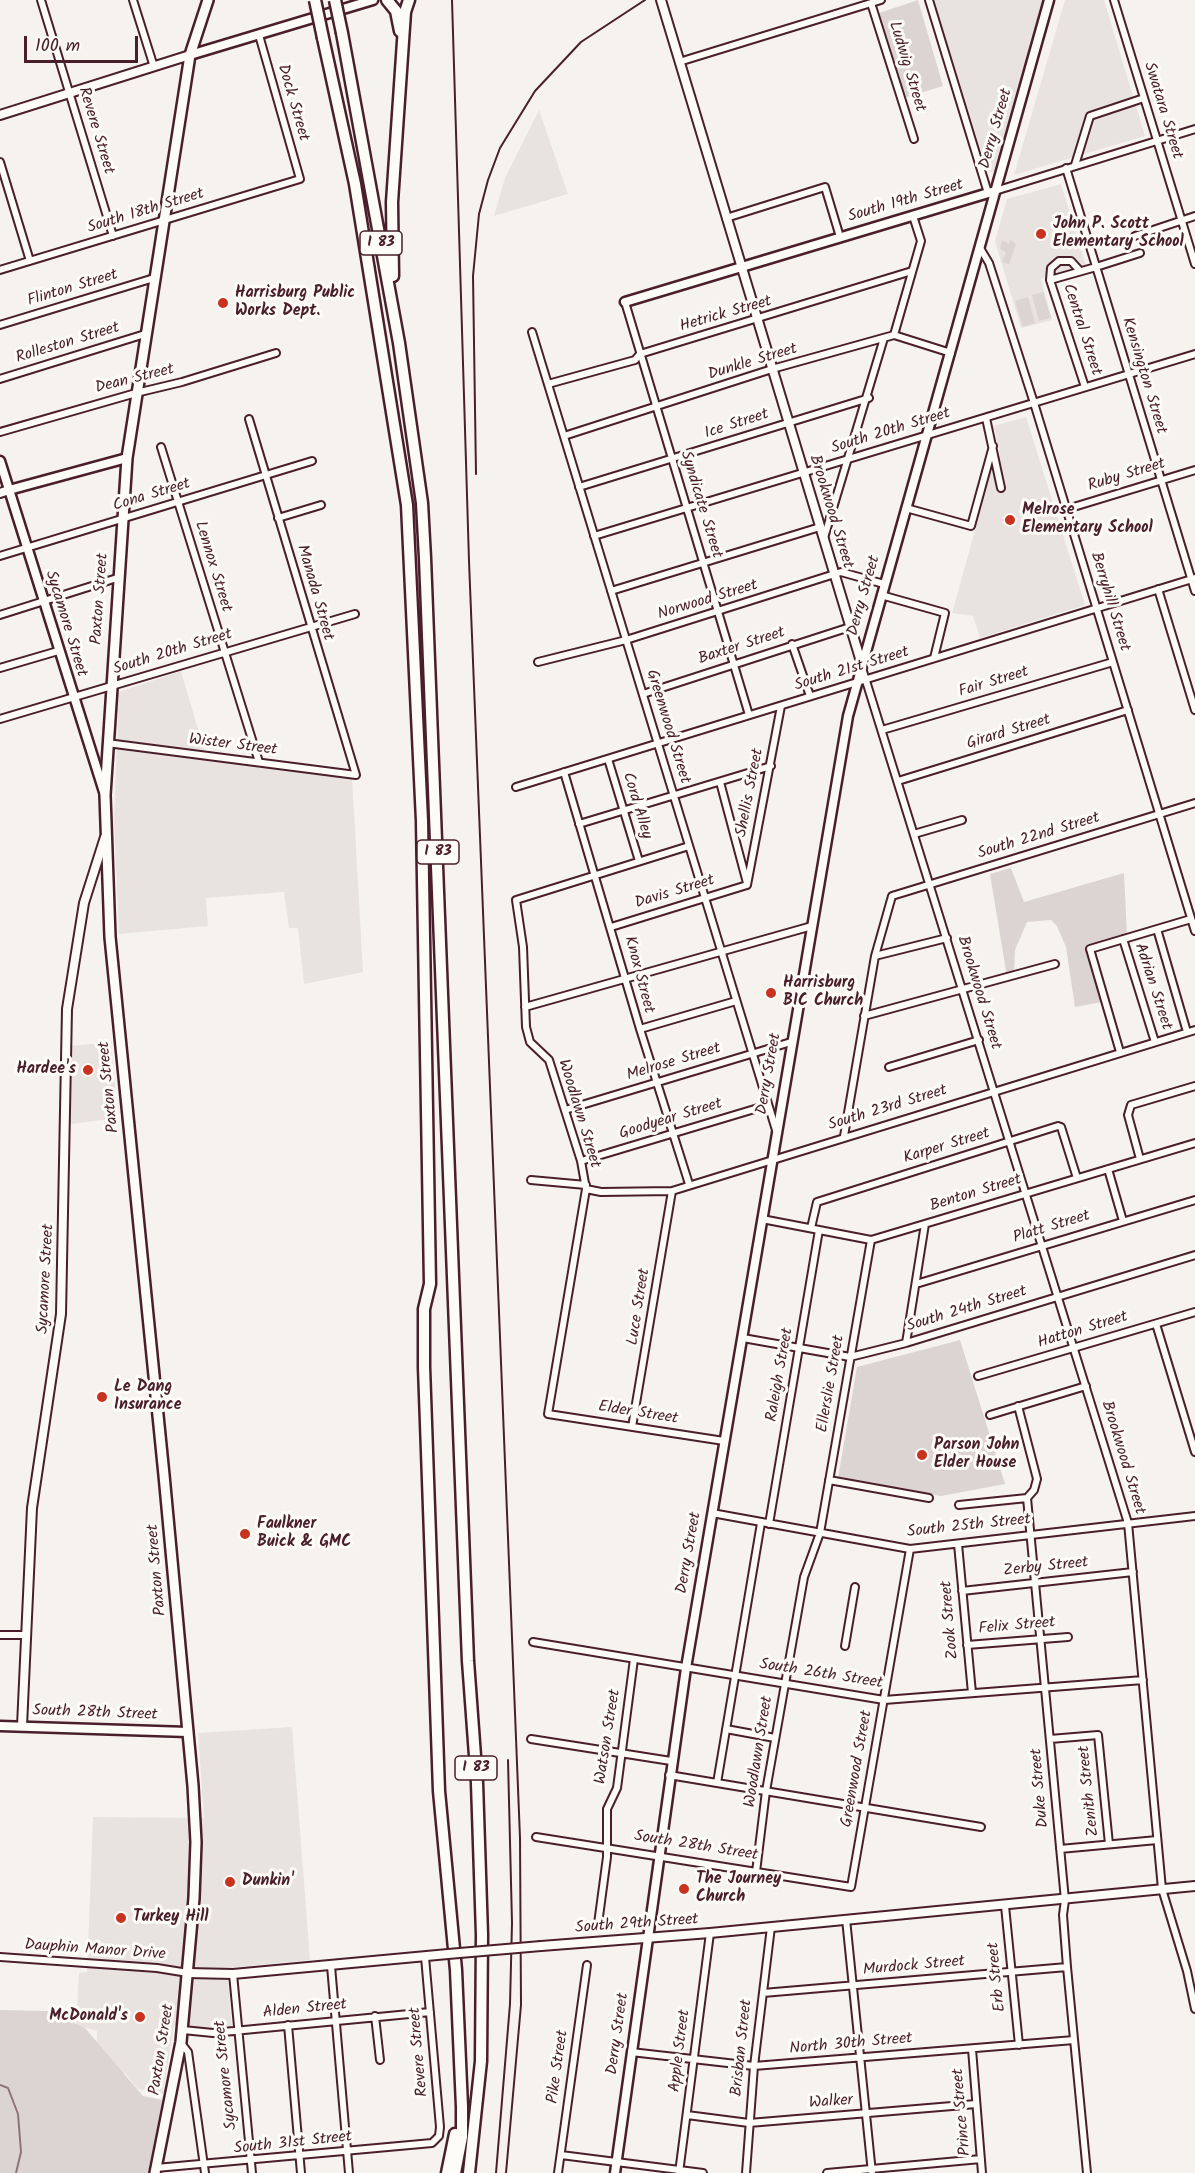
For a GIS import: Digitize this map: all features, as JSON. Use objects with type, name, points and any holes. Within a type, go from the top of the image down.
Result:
[{"type":"highway","name":"I 83","points":[[315,0],[355,184],[408,505],[422,821],[430,1284],[424,1309],[424,1366],[434,1665],[439,1791],[456,1970],[462,2107],[462,2137],[455,2173]]},
{"type":"highway","name":"I 83","points":[[335,0],[399,342],[422,503],[468,1661],[480,1868],[481,2051],[476,2128],[469,2173]]},
{"type":"highway","points":[[387,0],[396,11],[403,73]]},
{"type":"highway","points":[[399,342],[392,235],[405,12],[410,0]]},
{"type":"highway","points":[[447,2173],[462,2107]]},
{"type":"main road","name":"Paxton Street","points":[[156,2171],[183,2030],[196,1842],[188,1732],[111,945],[105,795],[117,579],[127,458],[190,55],[208,0]]},
{"type":"main road","points":[[190,55],[373,0]]},
{"type":"main road","name":"Derry Street","points":[[615,2173],[671,1761],[776,1130],[848,716],[862,681],[862,665],[884,584],[980,248],[992,192],[1049,0]]},
{"type":"main road","name":"South 19th Street","points":[[625,302],[992,192]]},
{"type":"main road","points":[[4,491],[127,458]]},
{"type":"main road","name":"Sycamore Street","points":[[0,461],[4,491],[27,548],[72,698],[105,795]]},
{"type":"main road","name":"South 28th Street","points":[[0,1726],[188,1732]]},
{"type":"street","name":"Revere Street","points":[[41,0],[113,236]]},
{"type":"street","points":[[133,0],[154,67]]},
{"type":"street","name":"Brookwood Street","points":[[661,0],[862,665]]},
{"type":"street","points":[[680,62],[881,0]]},
{"type":"street","points":[[929,0],[992,192]]},
{"type":"street","name":"Swatara Street","points":[[1114,0],[1195,264]]},
{"type":"street","name":"Ludwig Street","points":[[871,3],[914,139]]},
{"type":"street","name":"Dock Street","points":[[259,35],[300,179]]},
{"type":"street","points":[[0,115],[190,55]]},
{"type":"street","points":[[1075,165],[1090,116],[1144,98]]},
{"type":"street","name":"South 19th Street","points":[[992,192],[1195,129]]},
{"type":"street","points":[[0,162],[30,261]]},
{"type":"street","name":"Kensington Street","points":[[1066,168],[1193,578],[1195,591]]},
{"type":"street","name":"South 18th Street","points":[[0,270],[300,179]]},
{"type":"street","points":[[726,218],[825,187],[840,237]]},
{"type":"street","points":[[913,216],[921,242],[894,335],[951,353]]},
{"type":"street","points":[[1135,236],[1195,216]]},
{"type":"street","name":"Berryhill Street","points":[[980,248],[988,263],[1034,403],[1195,931]]},
{"type":"street","points":[[1080,271],[1071,261],[1059,261],[1051,268],[1050,280],[1096,267],[1140,253]]},
{"type":"street","name":"Hetrick Street","points":[[548,384],[635,360],[640,354],[758,320],[912,271]]},
{"type":"street","name":"Flinton Street","points":[[0,325],[154,278]]},
{"type":"street","name":"Central Street","points":[[1050,280],[1085,387]]},
{"type":"street","name":"Syndicate Street","points":[[625,302],[749,715]]},
{"type":"street","name":"Greenwood Street","points":[[532,332],[776,1130]]},
{"type":"street","name":"Rolleston Street","points":[[0,379],[145,334]]},
{"type":"street","name":"Dunkle Street","points":[[564,435],[656,408],[772,369],[894,335]]},
{"type":"street","points":[[824,540],[869,398],[884,338]]},
{"type":"street","name":"Dean Street","points":[[0,432],[182,382],[276,352]]},
{"type":"street","name":"South 20th Street","points":[[594,536],[1195,354]]},
{"type":"street","name":"Ice Street","points":[[579,487],[869,398]]},
{"type":"street","points":[[986,418],[1001,488]]},
{"type":"street","name":"Manada Street","points":[[249,419],[356,775]]},
{"type":"street","points":[[906,508],[970,526],[993,446]]},
{"type":"street","name":"Lennox Street","points":[[161,447],[259,762]]},
{"type":"street","name":"Cona Street","points":[[0,556],[312,461]]},
{"type":"street","name":"Ruby Street","points":[[1067,509],[1195,470]]},
{"type":"street","points":[[278,518],[321,505]]},
{"type":"street","points":[[611,591],[820,526]]},
{"type":"street","name":"Norwood Street","points":[[538,662],[626,640],[841,572],[884,584]]},
{"type":"street","name":"South 21st Street","points":[[516,787],[1193,578]]},
{"type":"street","points":[[0,615],[117,579]]},
{"type":"street","points":[[1158,589],[1195,710]]},
{"type":"street","points":[[881,595],[945,613],[934,658]]},
{"type":"street","name":"South 20th Street","points":[[0,719],[223,651],[355,614]]},
{"type":"street","name":"Baxter Street","points":[[643,694],[850,627]]},
{"type":"street","points":[[792,644],[810,696]]},
{"type":"street","points":[[0,668],[58,651]]},
{"type":"street","name":"Fair Street","points":[[882,730],[1113,662]]},
{"type":"street","name":"Brookwood Street","points":[[862,681],[882,730],[915,834],[1128,1523],[1162,1889],[1187,1971],[1195,2009]]},
{"type":"street","name":"Shellis Street","points":[[747,885],[771,766],[780,706]]},
{"type":"street","name":"Girard Street","points":[[898,781],[1128,710]]},
{"type":"street","name":"Wister Street","points":[[107,743],[356,775]]},
{"type":"street","name":"Cord Alley","points":[[608,759],[639,861]]},
{"type":"street","points":[[579,824],[771,766]]},
{"type":"street","name":"Knox Street","points":[[564,772],[640,1029],[689,1184]]},
{"type":"street","points":[[720,782],[747,885]]},
{"type":"street","name":"South 22nd Street","points":[[875,956],[892,896],[1195,803]]},
{"type":"street","points":[[915,834],[962,820]]},
{"type":"street","name":"Sycamore Street","points":[[22,1726],[35,1474],[61,1314],[68,997],[84,903],[105,837]]},
{"type":"street","points":[[595,875],[689,846]]},
{"type":"street","name":"Woodlawn Street","points":[[548,1414],[586,1187],[581,1161],[549,1060],[530,1042],[525,1007],[523,948],[516,900],[595,875]]},
{"type":"street","name":"Davis Street","points":[[611,927],[747,885]]},
{"type":"street","points":[[1120,1053],[1090,949],[1191,919]]},
{"type":"street","points":[[525,1007],[812,926]]},
{"type":"street","points":[[1157,929],[1187,1032]]},
{"type":"street","points":[[844,1136],[875,956],[947,938]]},
{"type":"street","name":"Adrian Street","points":[[1123,939],[1155,1042]]},
{"type":"street","points":[[864,1016],[1055,964]]},
{"type":"street","points":[[640,1029],[736,1001]]},
{"type":"street","name":"South 23rd Street","points":[[531,1180],[586,1187],[601,1192],[672,1191],[772,1158],[1195,1030]]},
{"type":"street","points":[[889,1067],[979,1041]]},
{"type":"street","name":"Melrose Street","points":[[565,1110],[791,1042]]},
{"type":"street","points":[[1140,1159],[1128,1115],[1131,1105],[1195,1086]]},
{"type":"street","name":"Goodyear Street","points":[[581,1161],[768,1105]]},
{"type":"street","name":"Karper Street","points":[[811,1228],[817,1202],[1060,1126],[1077,1178]]},
{"type":"street","name":"Benton Street","points":[[762,1219],[871,1240],[1195,1143]]},
{"type":"street","points":[[1108,1169],[1122,1221]]},
{"type":"street","name":"Luce Street","points":[[632,1427],[672,1191]]},
{"type":"street","name":"Platt Street","points":[[916,1284],[1195,1200]]},
{"type":"street","points":[[906,1343],[925,1224]]},
{"type":"street","name":"Raleigh Street","points":[[769,1524],[819,1230]]},
{"type":"street","name":"Ellerslie Street","points":[[820,1533],[871,1240]]},
{"type":"street","name":"South 24th Street","points":[[743,1338],[850,1357],[906,1343],[1195,1255]]},
{"type":"street","name":"Hatton Street","points":[[978,1376],[1195,1312]]},
{"type":"street","points":[[1156,1324],[1195,1452]]},
{"type":"street","points":[[990,1415],[1086,1386]]},
{"type":"street","name":"Duke Street","points":[[1018,1406],[1037,1479],[1034,1490],[1027,1498],[1065,1900],[1063,1915],[1067,1967],[1087,2173]]},
{"type":"street","name":"Elder Street","points":[[548,1414],[724,1441]]},
{"type":"street","points":[[829,1480],[929,1498]]},
{"type":"street","points":[[959,1505],[1027,1498]]},
{"type":"street","name":"South 25th Street","points":[[712,1513],[910,1549],[1195,1516]]},
{"type":"street","points":[[717,1783],[761,1523]]},
{"type":"street","name":"Woodlawn Street","points":[[756,1872],[766,1791],[804,1577],[820,1533]]},
{"type":"street","name":"Zook Street","points":[[958,1544],[972,1693]]},
{"type":"street","name":"Greenwood Street","points":[[851,1887],[910,1549]]},
{"type":"street","name":"Zerby Street","points":[[962,1591],[1133,1572]]},
{"type":"street","points":[[845,1646],[855,1587]]},
{"type":"street","points":[[0,1635],[26,1635]]},
{"type":"street","name":"Felix Street","points":[[967,1645],[1068,1637]]},
{"type":"street","name":"South 26th Street","points":[[533,1642],[884,1700],[1143,1680]]},
{"type":"street","name":"Watson Street","points":[[598,1924],[607,1857],[607,1809],[617,1788],[634,1659]]},
{"type":"street","points":[[726,1729],[775,1738]]},
{"type":"street","name":"Zenith Street","points":[[1050,1739],[1098,1735],[1109,1844]]},
{"type":"street","points":[[531,1740],[671,1761]]},
{"type":"street","points":[[669,1775],[981,1827]]},
{"type":"street","name":"South 28th Street","points":[[536,1837],[851,1887]]},
{"type":"street","points":[[1060,1849],[1157,1840]]},
{"type":"street","name":"South 29th Street","points":[[188,1973],[233,1974],[331,1966],[1005,1906],[1195,1886]]},
{"type":"street","name":"Erb Street","points":[[1005,1906],[1019,2045]]},
{"type":"street","points":[[846,1919],[872,2172]]},
{"type":"street","name":"Brisban Street","points":[[746,2173],[754,2066],[771,1927]]},
{"type":"street","name":"Apple Street","points":[[679,2172],[710,1933]]},
{"type":"street","name":"Dauphin Manor Drive","points":[[0,1957],[157,1968],[188,1973]]},
{"type":"street","name":"Revere Street","points":[[425,1957],[440,2127],[439,2136],[432,2143]]},
{"type":"street","name":"Pike Street","points":[[558,2173],[587,1965]]},
{"type":"street","points":[[331,1966],[349,2173]]},
{"type":"street","name":"Murdock Street","points":[[763,1994],[1067,1967]]},
{"type":"street","name":"Sycamore Street","points":[[233,1974],[252,2173]]},
{"type":"street","name":"Alden Street","points":[[183,2030],[213,2033],[430,2012]]},
{"type":"street","points":[[375,2016],[380,2060]]},
{"type":"street","points":[[288,2025],[301,2173]]},
{"type":"street","name":"North 30th Street","points":[[631,2052],[754,2066],[1074,2040]]},
{"type":"street","points":[[181,2042],[188,2052],[205,2169]]},
{"type":"street","name":"Prince Street","points":[[972,2049],[982,2173]]},
{"type":"street","name":"Walker","points":[[687,2115],[749,2123],[976,2104]]},
{"type":"street","name":"South 31st Street","points":[[156,2171],[205,2169],[250,2161],[432,2143]]},
{"type":"street","points":[[561,2155],[616,2161],[679,2172],[703,2173]]},
{"type":"street","points":[[827,2173],[872,2172],[981,2159]]},
{"type":"shaded area","points":[[918,0],[943,86],[904,98],[879,13]]},
{"type":"shaded area","points":[[934,0],[1043,0],[996,169],[992,172],[987,171]]},
{"type":"shaded area","points":[[1065,0],[1104,0],[1145,136],[1014,175]]},
{"type":"shaded area","points":[[539,110],[568,194],[494,216],[505,178]]},
{"type":"shaded area","points":[[1061,184],[1086,266],[1041,279],[1052,320],[1021,328],[995,241],[1007,199]]},
{"type":"shaded area","points":[[1010,239],[1016,244],[1009,264],[1002,262],[1006,252],[1000,249],[1002,240],[1009,244]]},
{"type":"shaded area","points":[[1043,292],[1051,318],[1039,321],[1032,295]]},
{"type":"shaded area","points":[[1028,297],[1035,323],[1023,327],[1015,301]]},
{"type":"shaded area","points":[[1026,417],[1085,605],[980,638],[973,616],[952,613],[992,469],[1000,455],[994,426]]},
{"type":"shaded area","points":[[181,671],[207,760],[352,777],[363,972],[304,984],[298,928],[289,928],[284,892],[206,898],[208,926],[119,934],[114,820],[119,692]]},
{"type":"shaded area","points":[[1011,868],[1024,902],[1124,873],[1127,935],[1087,948],[1102,1002],[1075,1007],[1066,947],[1057,926],[1051,920],[1027,922],[1015,950],[1014,975],[1007,977],[990,874]]},
{"type":"shaded area","points":[[111,1042],[118,1118],[70,1124],[70,1046]]},
{"type":"shaded area","points":[[960,1340],[1005,1484],[941,1496],[838,1478],[857,1367]]},
{"type":"shaded area","points":[[292,1727],[310,1960],[227,1968],[232,2029],[202,2031],[174,2025],[163,2094],[138,2089],[125,2073],[97,2071],[97,2031],[76,2025],[79,1973],[87,1972],[93,1817],[204,1818],[198,1733]]},
{"type":"shaded area","points":[[0,2010],[48,2011],[85,2028],[143,2096],[162,2100],[148,2173],[0,2173]]},
{"type":"waterway","points":[[0,2085],[8,2088],[18,2114],[21,2152],[16,2173]]},
{"type":"railway","points":[[452,0],[469,561],[520,1838],[521,2005],[506,2173]]},
{"type":"railway","points":[[476,474],[473,276],[479,214],[488,180],[500,148],[535,91],[581,42],[645,0]]},
{"type":"railway","points":[[496,2173],[510,2004],[512,1923],[508,1760]]},
{"type":"place","name":"John P. Scott Elementary School","points":[[1041,234]]},
{"type":"place","name":"Harrisburg Public Works Dept.","points":[[223,303]]},
{"type":"place","name":"Melrose Elementary School","points":[[1010,520]]},
{"type":"place","name":"Harrisburg BIC Church","points":[[771,993]]},
{"type":"place","name":"Hardee's","points":[[88,1070]]},
{"type":"place","name":"Le Dang Insurance","points":[[102,1397]]},
{"type":"place","name":"Parson John Elder House","points":[[922,1455]]},
{"type":"place","name":"Faulkner Buick & GMC","points":[[245,1534]]},
{"type":"place","name":"Dunkin'","points":[[230,1882]]},
{"type":"place","name":"The Journey Church","points":[[684,1889]]},
{"type":"place","name":"Turkey Hill","points":[[121,1918]]},
{"type":"place","name":"McDonald's","points":[[140,2017]]}]
